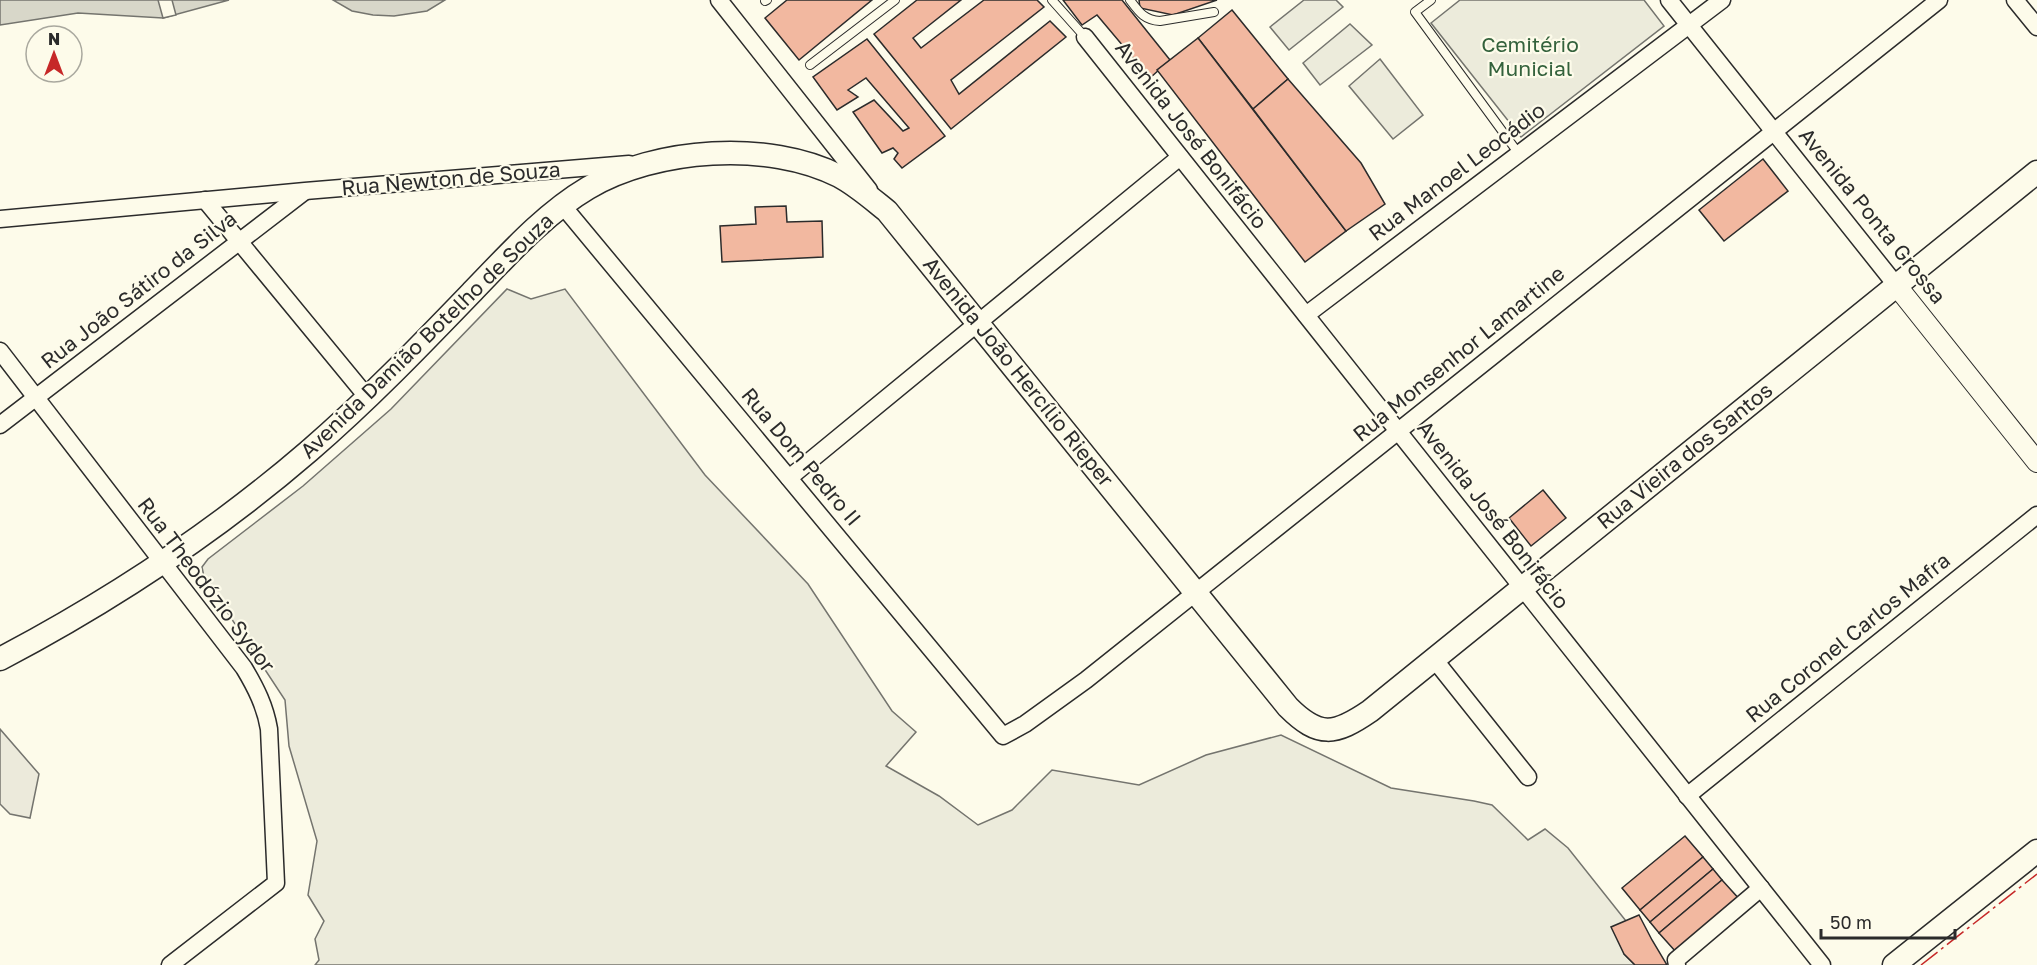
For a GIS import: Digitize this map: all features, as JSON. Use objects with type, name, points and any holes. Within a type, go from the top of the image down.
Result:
[{"type":"main road","name":"Rua Newton de Souza","points":[[648,163],[722,154],[770,155],[807,163],[839,176],[887,211]]},
{"type":"main road","name":"Avenida Damião Botelho de Souza","points":[[0,658],[73,619],[163,562],[256,494],[294,464],[368,398],[497,267],[563,206],[588,188],[648,163]]},
{"type":"main road","name":"Rua Vieira dos Santos","points":[[1327,730],[1353,723],[2037,171]]},
{"type":"main road","name":"Avenida João Hercílio Rieper","points":[[887,211],[1288,707],[1302,721],[1316,728],[1327,730]]},
{"type":"main road","points":[[1894,965],[2037,852]]},
{"type":"street","name":"Avenida João Hercílio Rieper","points":[[719,0],[887,211]]},
{"type":"street","name":"Avenida Ponta Grossa","points":[[1669,0],[2037,462]]},
{"type":"street","name":"Rua Manoel Leocádio","points":[[1306,315],[1722,0]]},
{"type":"street","name":"Rua Monsenhor Lamartine","points":[[1003,736],[1056,703],[1939,0]]},
{"type":"street","points":[[2015,0],[2037,27]]},
{"type":"street","name":"Avenida José Bonifácio","points":[[1085,37],[1822,965]]},
{"type":"street","points":[[789,478],[1180,157]]},
{"type":"street","name":"Rua Newton de Souza","points":[[0,219],[648,163]]},
{"type":"street","name":"Rua João Sátiro da Silva","points":[[0,425],[305,191]]},
{"type":"street","points":[[205,200],[368,398]]},
{"type":"street","name":"Rua Dom Pedro II","points":[[563,206],[1003,736]]},
{"type":"street","name":"Rua Theodózio Sydor","points":[[1,354],[244,668],[261,698],[269,729],[276,884],[170,965]]},
{"type":"street","name":"Rua Coronel Carlos Mafra","points":[[1687,796],[2037,515]]},
{"type":"street","points":[[1434,659],[1528,777]]},
{"type":"street","points":[[1677,963],[1761,888]]},
{"type":"lane","points":[[810,65],[895,0]]},
{"type":"lane","points":[[1052,0],[1085,37]]},
{"type":"lane","points":[[1130,0],[1142,16],[1152,21],[1214,12]]},
{"type":"lane","points":[[1431,0],[1415,12],[1519,154]]},
{"type":"green space","points":[[1304,0],[1336,0],[1343,7],[1289,50],[1270,27]]},
{"type":"green space","name":"Cemitério Municial","points":[[1460,0],[1644,0],[1664,26],[1521,137],[1431,23]]},
{"type":"green space","points":[[1350,24],[1372,45],[1320,85],[1303,63]]},
{"type":"green space","points":[[1380,59],[1423,115],[1393,139],[1349,86]]},
{"type":"green space","points":[[507,289],[531,299],[565,289],[705,475],[808,584],[892,711],[916,732],[886,766],[939,796],[978,825],[1012,810],[1052,770],[1139,785],[1206,755],[1281,735],[1391,788],[1492,805],[1528,840],[1545,829],[1568,848],[1626,921],[1624,954],[1635,965],[315,965],[319,960],[315,939],[324,921],[308,895],[317,841],[289,746],[285,700],[204,577],[202,567],[208,559],[303,486],[391,409]]},
{"type":"shaded area","points":[[0,0],[229,0],[163,18],[78,13],[0,25]]},
{"type":"shaded area","points":[[333,0],[445,0],[427,11],[394,16],[352,11]]},
{"type":"shaded area","points":[[0,729],[39,774],[30,818],[10,814],[0,804]]},
{"type":"pier","points":[[158,0],[172,0],[176,15],[163,18]]},
{"type":"building","points":[[787,0],[872,0],[799,60],[765,18]]},
{"type":"building","points":[[917,0],[961,0],[913,38],[921,48],[984,0],[1037,0],[1044,7],[951,80],[959,94],[1050,21],[1066,37],[951,129],[874,34]]},
{"type":"building","points":[[1063,0],[1122,0],[1170,60],[1150,78],[1097,15],[1082,25]]},
{"type":"building","points":[[1139,0],[1217,0],[1173,15],[1140,8]]},
{"type":"building","points":[[1232,10],[1288,79],[1253,109],[1198,38]]},
{"type":"building","points":[[1198,38],[1346,231],[1305,262],[1157,70]]},
{"type":"building","points":[[867,39],[945,136],[902,168],[894,159],[898,153],[893,148],[882,153],[853,112],[874,100],[903,131],[909,128],[866,78],[848,90],[858,97],[837,110],[813,77]]},
{"type":"building","points":[[1288,79],[1361,163],[1385,204],[1346,231],[1253,109]]},
{"type":"building","points":[[1763,159],[1788,191],[1724,241],[1699,210]]},
{"type":"building","points":[[786,206],[787,222],[822,221],[823,257],[722,262],[720,226],[756,224],[755,207]]},
{"type":"building","points":[[1543,490],[1566,518],[1531,546],[1509,518]]},
{"type":"building","points":[[1685,836],[1703,857],[1640,910],[1622,888]]},
{"type":"building","points":[[1703,857],[1713,869],[1650,922],[1640,910]]},
{"type":"building","points":[[1713,869],[1722,880],[1659,933],[1650,922]]},
{"type":"building","points":[[1722,880],[1741,901],[1676,952],[1659,933]]},
{"type":"building","points":[[1639,915],[1667,965],[1635,965],[1624,954],[1611,927]]},
{"type":"power","points":[[1921,965],[2037,874]]}]
